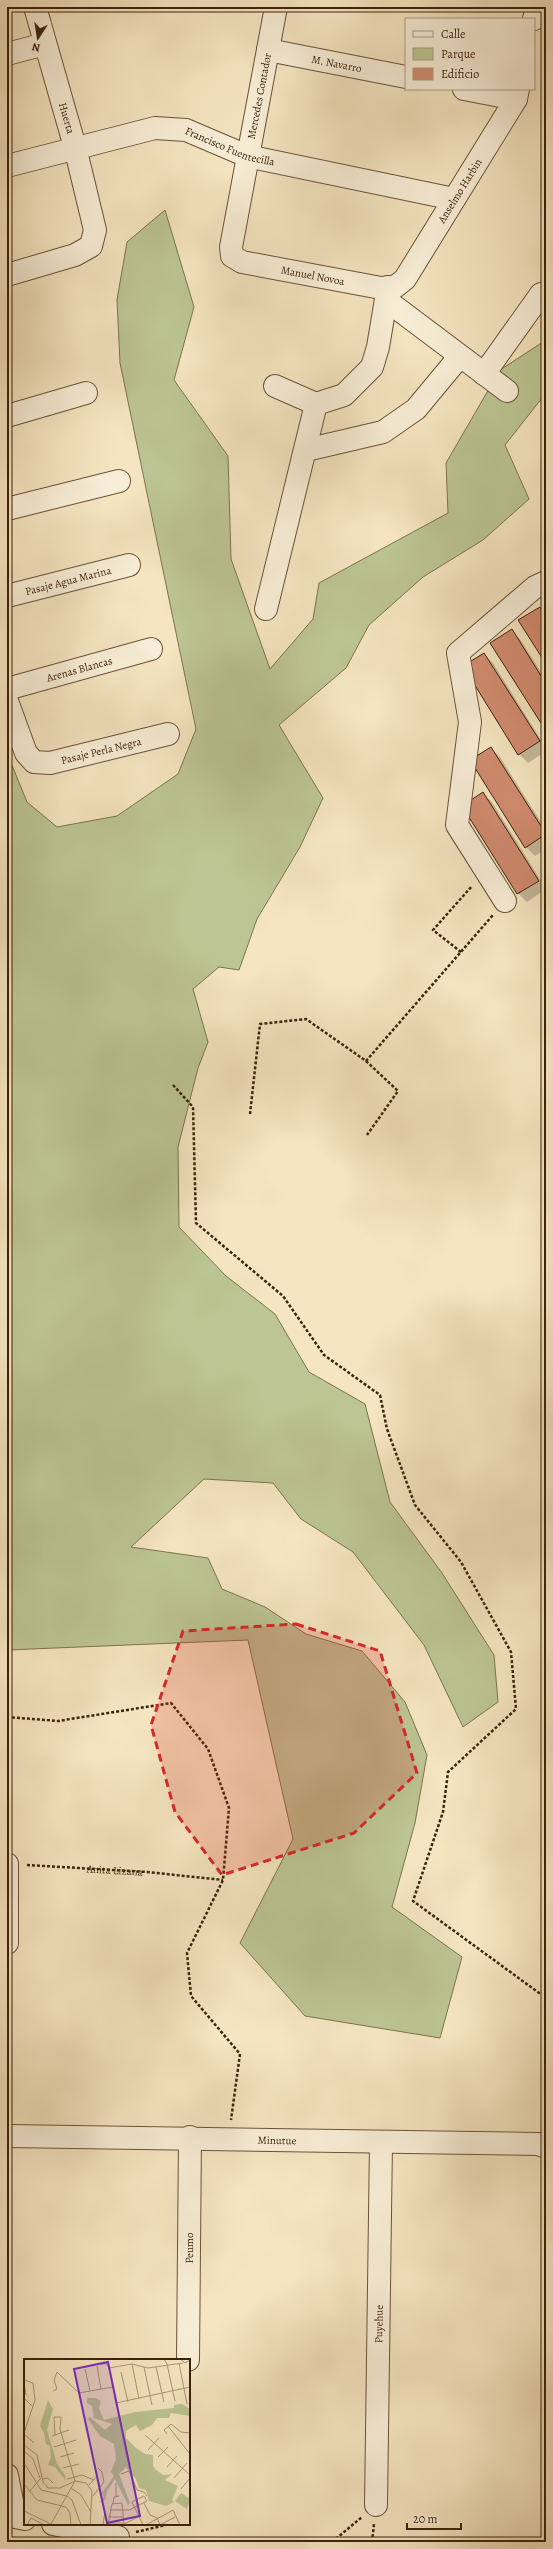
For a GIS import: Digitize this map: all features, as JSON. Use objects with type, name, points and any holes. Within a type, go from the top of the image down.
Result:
[{"type":"street","name":"Huerta","points":[[7,275],[75,255],[91,246],[95,230],[75,147],[35,7]]},
{"type":"street","name":"Mercedes Contador","points":[[232,256],[231,247],[247,156],[276,7]]},
{"type":"street","points":[[534,18],[536,7]]},
{"type":"street","points":[[7,54],[45,44]]},
{"type":"street","name":"M. Navarro","points":[[268,50],[405,77]]},
{"type":"street","points":[[475,90],[517,94]]},
{"type":"street","name":"Anselmo Harbin","points":[[389,292],[405,279],[517,94]]},
{"type":"street","name":"Francisco Fuentecilla","points":[[7,166],[75,147],[155,128],[186,130],[247,156],[454,199]]},
{"type":"street","name":"Manuel Novoa","points":[[232,256],[242,262],[389,292]]},
{"type":"street","points":[[275,386],[316,404],[344,394],[372,367],[389,292],[460,356],[507,391]]},
{"type":"street","points":[[484,374],[541,294]]},
{"type":"street","points":[[306,450],[383,432],[416,409],[460,356]]},
{"type":"street","points":[[7,416],[86,394]]},
{"type":"street","points":[[266,609],[316,404]]},
{"type":"street","points":[[7,509],[119,480]]},
{"type":"street","name":"Pasaje Agua Marina","points":[[7,596],[129,565]]},
{"type":"street","points":[[505,901],[458,825],[470,722],[458,653],[535,587],[546,582]]},
{"type":"street","name":"Arenas Blancas","points":[[7,689],[150,649]]},
{"type":"street","name":"Pasaje Perla Negra","points":[[7,701],[26,753],[34,762],[50,763],[168,734]]},
{"type":"street","points":[[7,1943],[8,1864]]},
{"type":"street","name":"Minutue","points":[[7,2136],[190,2137],[538,2144],[546,2147]]},
{"type":"street","name":"Peumo","points":[[188,2359],[190,2137]]},
{"type":"street","name":"Puyehue","points":[[376,2505],[381,2142]]},
{"type":"street","points":[[7,2475],[15,2517],[24,2518]]},
{"type":"street","points":[[58,2525],[118,2537]]},
{"type":"path","points":[[460,952],[433,930],[486,870]]},
{"type":"path","points":[[366,1061],[505,901]]},
{"type":"path","points":[[250,1114],[260,1024],[306,1019],[366,1061],[398,1091],[367,1135]]},
{"type":"path","points":[[173,1085],[193,1107],[196,1223],[283,1296],[324,1355],[380,1395],[387,1429],[415,1505],[461,1562],[511,1652],[516,1709],[448,1772],[443,1812],[414,1901],[546,1998]]},
{"type":"path","points":[[7,1717],[58,1721],[171,1703],[208,1749],[229,1808],[223,1880],[187,1953],[191,1996],[240,2054],[229,2138]]},
{"type":"path","name":"Anita Lizana","points":[[8,1864],[147,1872],[223,1880]]},
{"type":"path","points":[[332,2542],[376,2505]]},
{"type":"path","points":[[118,2537],[166,2525]]},
{"type":"highlighted area","points":[[296,1624],[380,1651],[417,1773],[354,1833],[222,1875],[175,1812],[151,1725],[183,1631]]},
{"type":"green space","points":[[165,210],[194,307],[174,380],[228,456],[231,559],[270,669],[313,619],[319,583],[448,513],[446,463],[500,370],[546,340],[546,393],[505,445],[529,499],[483,540],[423,577],[369,625],[346,668],[279,725],[323,798],[300,847],[257,919],[239,970],[219,967],[193,989],[208,1042],[198,1068],[178,1147],[179,1227],[226,1276],[275,1314],[309,1372],[365,1404],[390,1502],[442,1573],[494,1655],[498,1702],[463,1727],[424,1645],[353,1552],[301,1519],[273,1483],[204,1479],[131,1547],[208,1558],[222,1589],[265,1607],[306,1634],[362,1651],[405,1702],[427,1755],[415,1823],[392,1907],[462,1957],[440,2038],[305,2016],[240,1943],[293,1839],[248,1640],[7,1650],[7,753],[27,802],[57,827],[117,816],[178,774],[196,729],[120,363],[117,300],[127,242]]},
{"type":"building","points":[[540,607],[546,617],[546,664],[518,620]]},
{"type":"building","points":[[512,629],[546,684],[546,731],[490,643]]},
{"type":"building","points":[[484,653],[540,741],[518,755],[463,666]]},
{"type":"building","points":[[491,747],[546,834],[525,848],[470,760]]},
{"type":"building","points":[[483,792],[539,881],[517,894],[462,806]]}]
